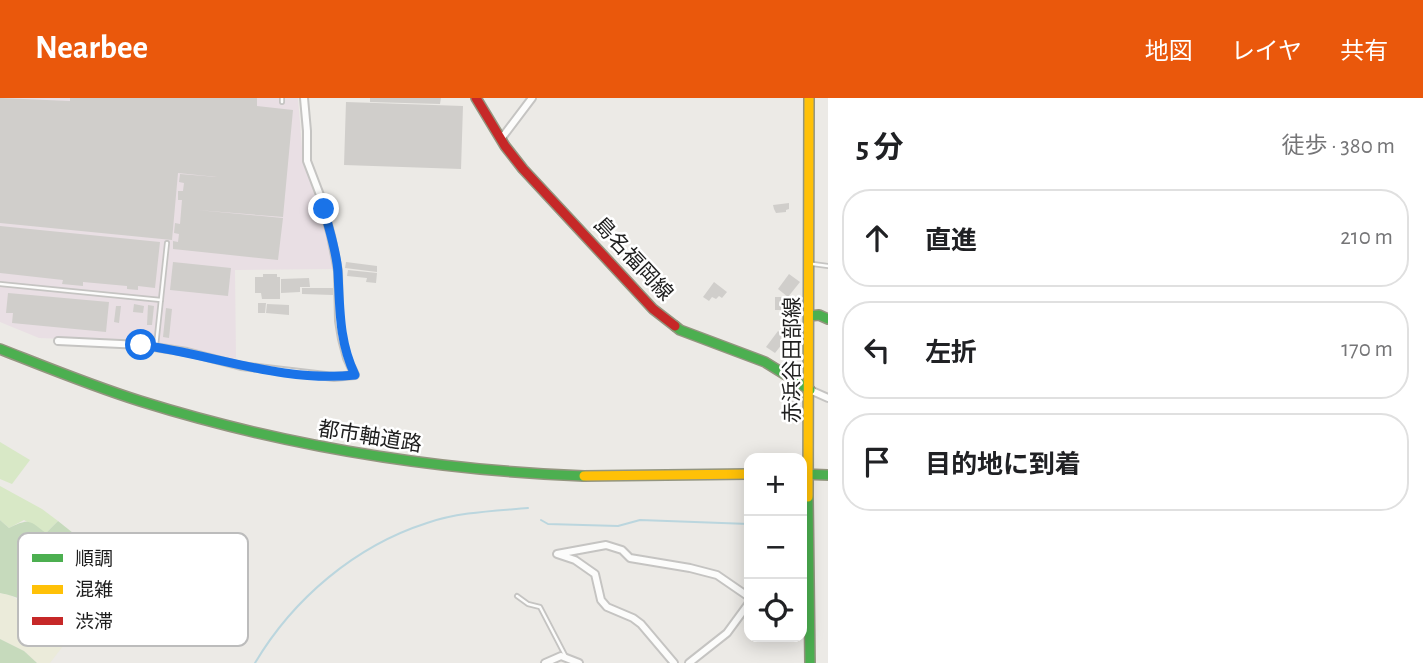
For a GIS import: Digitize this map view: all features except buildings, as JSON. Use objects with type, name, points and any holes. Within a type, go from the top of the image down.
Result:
[{"type":"main road","name":"島名福岡線","points":[[475,98],[523,169],[653,309],[680,330],[765,362],[810,390]]},
{"type":"main road","name":"赤浜谷田部線","points":[[807,453],[810,390],[809,98]]},
{"type":"main road","points":[[809,316],[819,315],[828,319]]},
{"type":"main road","name":"都市軸道路","points":[[0,349],[125,398],[190,418],[326,449],[453,467],[570,475],[744,474]]},
{"type":"main road","points":[[807,474],[828,475]]},
{"type":"main road","name":"赤浜谷田部線","points":[[805,579],[810,663]]},
{"type":"street","points":[[58,341],[156,346],[241,366],[334,377],[355,375],[342,339],[338,271],[331,236],[307,161],[304,98]]},
{"type":"street","points":[[501,139],[533,98]]},
{"type":"street","points":[[810,390],[828,398]]},
{"type":"street","points":[[674,663],[641,624],[607,607],[601,600],[595,574],[575,560],[557,554],[606,545],[622,550],[630,558],[639,561],[690,568],[717,575],[744,594]]},
{"type":"street","points":[[689,663],[727,633],[744,610]]},
{"type":"street","points":[[545,663],[561,656],[579,663]]},
{"type":"lane","points":[[156,346],[167,243]]},
{"type":"lane","points":[[809,264],[828,266]]},
{"type":"lane","points":[[0,284],[161,300]]},
{"type":"lane","points":[[517,596],[528,604],[540,607],[566,657]]},
{"type":"shaded area","points":[[0,98],[298,98],[303,161],[319,206],[335,269],[235,270],[236,358],[230,360],[149,342],[39,338],[0,322]]},
{"type":"green space","points":[[0,442],[30,460],[12,484],[0,479]]},
{"type":"green space","points":[[0,486],[58,521],[46,533],[24,520],[9,528],[0,520]]},
{"type":"green space","points":[[0,520],[9,528],[29,522],[36,525],[46,533],[18,533],[18,598],[0,593]]},
{"type":"green space","points":[[58,521],[73,533],[46,533]]},
{"type":"green space","points":[[0,593],[18,600],[18,646],[63,646],[50,663],[37,663],[24,651],[0,639]]},
{"type":"green space","points":[[0,639],[24,651],[37,663],[0,663]]},
{"type":"waterway","points":[[255,663],[288,617],[307,597],[328,578],[375,546],[400,533],[439,519],[477,512],[528,508]]},
{"type":"waterway","points":[[541,520],[548,524],[618,526],[640,520],[744,524]]},
{"type":"traffic: fast","points":[[809,316],[819,315],[828,319]]},
{"type":"traffic: fast","points":[[675,326],[765,362],[810,390]]},
{"type":"traffic: fast","points":[[0,349],[140,401],[194,417],[304,443],[471,468],[584,476]]},
{"type":"traffic: fast","points":[[807,474],[828,475]]},
{"type":"traffic: fast","points":[[808,497],[810,663]]},
{"type":"traffic: slow","points":[[808,497],[809,98]]},
{"type":"traffic: slow","points":[[584,476],[744,474]]},
{"type":"traffic: jam","points":[[476,98],[505,146],[523,169],[653,309],[675,326]]},
{"type":"route","points":[[141,345],[187,352],[241,366],[334,377],[355,375],[342,339],[338,271],[324,209]]}]
